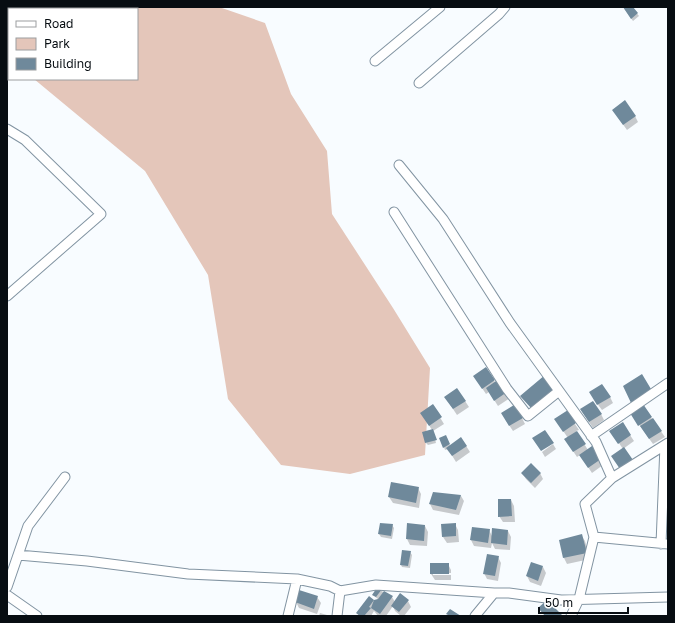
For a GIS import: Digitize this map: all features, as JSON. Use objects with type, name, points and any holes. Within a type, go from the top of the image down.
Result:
[{"type":"street","points":[[375,61],[440,7]]},
{"type":"street","points":[[419,83],[499,14],[504,7]]},
{"type":"street","points":[[7,128],[25,140],[101,214],[7,295]]},
{"type":"street","points":[[399,164],[443,219],[510,323],[596,442],[612,478]]},
{"type":"street","points":[[394,212],[507,390],[528,416],[559,391]]},
{"type":"street","points":[[591,436],[668,383]]},
{"type":"street","points":[[571,616],[579,599],[594,537],[585,504],[612,478],[666,444]]},
{"type":"street","points":[[594,537],[665,544],[666,444]]},
{"type":"street","points":[[7,587],[28,526],[65,476]]},
{"type":"street","points":[[18,555],[87,560],[188,574],[297,579],[330,586],[340,591],[376,585],[510,593],[561,600],[668,597]]},
{"type":"street","points":[[288,616],[297,579]]},
{"type":"street","points":[[336,616],[340,591]]},
{"type":"street","points":[[475,616],[494,593]]},
{"type":"street","points":[[7,595],[37,616]]},
{"type":"green space","points":[[7,7],[219,7],[265,23],[291,94],[327,151],[332,214],[430,368],[425,455],[350,474],[281,465],[228,399],[208,275],[145,171],[35,80],[138,80],[138,8],[8,8],[7,61]]},
{"type":"building","points":[[623,7],[633,7],[638,13],[631,19]]},
{"type":"building","points":[[625,100],[636,116],[623,125],[612,110]]},
{"type":"building","points":[[486,367],[495,380],[482,389],[473,376]]},
{"type":"building","points":[[642,374],[651,389],[632,405],[623,386]]},
{"type":"building","points":[[545,375],[555,388],[531,408],[520,396]]},
{"type":"building","points":[[499,379],[507,392],[494,401],[486,388]]},
{"type":"building","points":[[602,384],[611,397],[597,405],[589,392]]},
{"type":"building","points":[[457,388],[466,401],[453,409],[444,397]]},
{"type":"building","points":[[593,401],[602,414],[589,422],[580,409]]},
{"type":"building","points":[[433,404],[442,417],[429,426],[420,413]]},
{"type":"building","points":[[643,404],[652,417],[638,426],[630,413]]},
{"type":"building","points":[[514,405],[523,418],[509,426],[501,413]]},
{"type":"building","points":[[568,410],[576,423],[563,432],[554,419]]},
{"type":"building","points":[[653,418],[662,431],[649,439],[640,426]]},
{"type":"building","points":[[623,422],[631,435],[618,444],[609,431]]},
{"type":"building","points":[[433,429],[437,440],[425,443],[422,432]]},
{"type":"building","points":[[545,430],[554,443],[541,451],[532,438]]},
{"type":"building","points":[[577,431],[586,444],[573,452],[564,439]]},
{"type":"building","points":[[446,435],[450,444],[443,448],[439,438]]},
{"type":"building","points":[[461,437],[467,446],[452,456],[446,448]]},
{"type":"building","points":[[592,446],[601,459],[588,468],[579,455]]},
{"type":"building","points":[[624,447],[633,460],[620,469],[611,456]]},
{"type":"building","points":[[531,463],[541,473],[531,483],[521,473]]},
{"type":"building","points":[[391,482],[419,487],[416,503],[388,497]]},
{"type":"building","points":[[433,492],[461,495],[456,510],[429,504]]},
{"type":"building","points":[[498,499],[511,499],[512,516],[498,517]]},
{"type":"building","points":[[380,523],[393,524],[391,536],[378,534]]},
{"type":"building","points":[[407,523],[425,525],[424,541],[406,539]]},
{"type":"building","points":[[456,523],[456,536],[442,537],[441,524]]},
{"type":"building","points":[[472,527],[490,529],[488,543],[470,540]]},
{"type":"building","points":[[492,528],[508,530],[507,545],[491,543]]},
{"type":"building","points":[[582,534],[587,553],[563,558],[559,540]]},
{"type":"building","points":[[402,550],[411,551],[408,566],[400,565]]},
{"type":"building","points":[[487,554],[499,556],[495,576],[483,574]]},
{"type":"building","points":[[531,562],[543,566],[538,581],[526,576]]},
{"type":"building","points":[[430,563],[449,563],[449,574],[430,574]]},
{"type":"building","points":[[378,586],[382,589],[376,597],[372,595]]},
{"type":"building","points":[[299,590],[318,596],[314,609],[295,602]]},
{"type":"building","points":[[384,591],[393,596],[380,614],[371,608],[374,600],[378,599]]},
{"type":"building","points":[[400,593],[409,600],[399,612],[391,606]]},
{"type":"building","points":[[369,596],[374,600],[369,607],[371,608],[364,616],[360,616],[356,613]]},
{"type":"building","points":[[547,600],[563,616],[545,616],[538,608]]},
{"type":"building","points":[[450,609],[461,616],[450,616],[446,614]]}]
